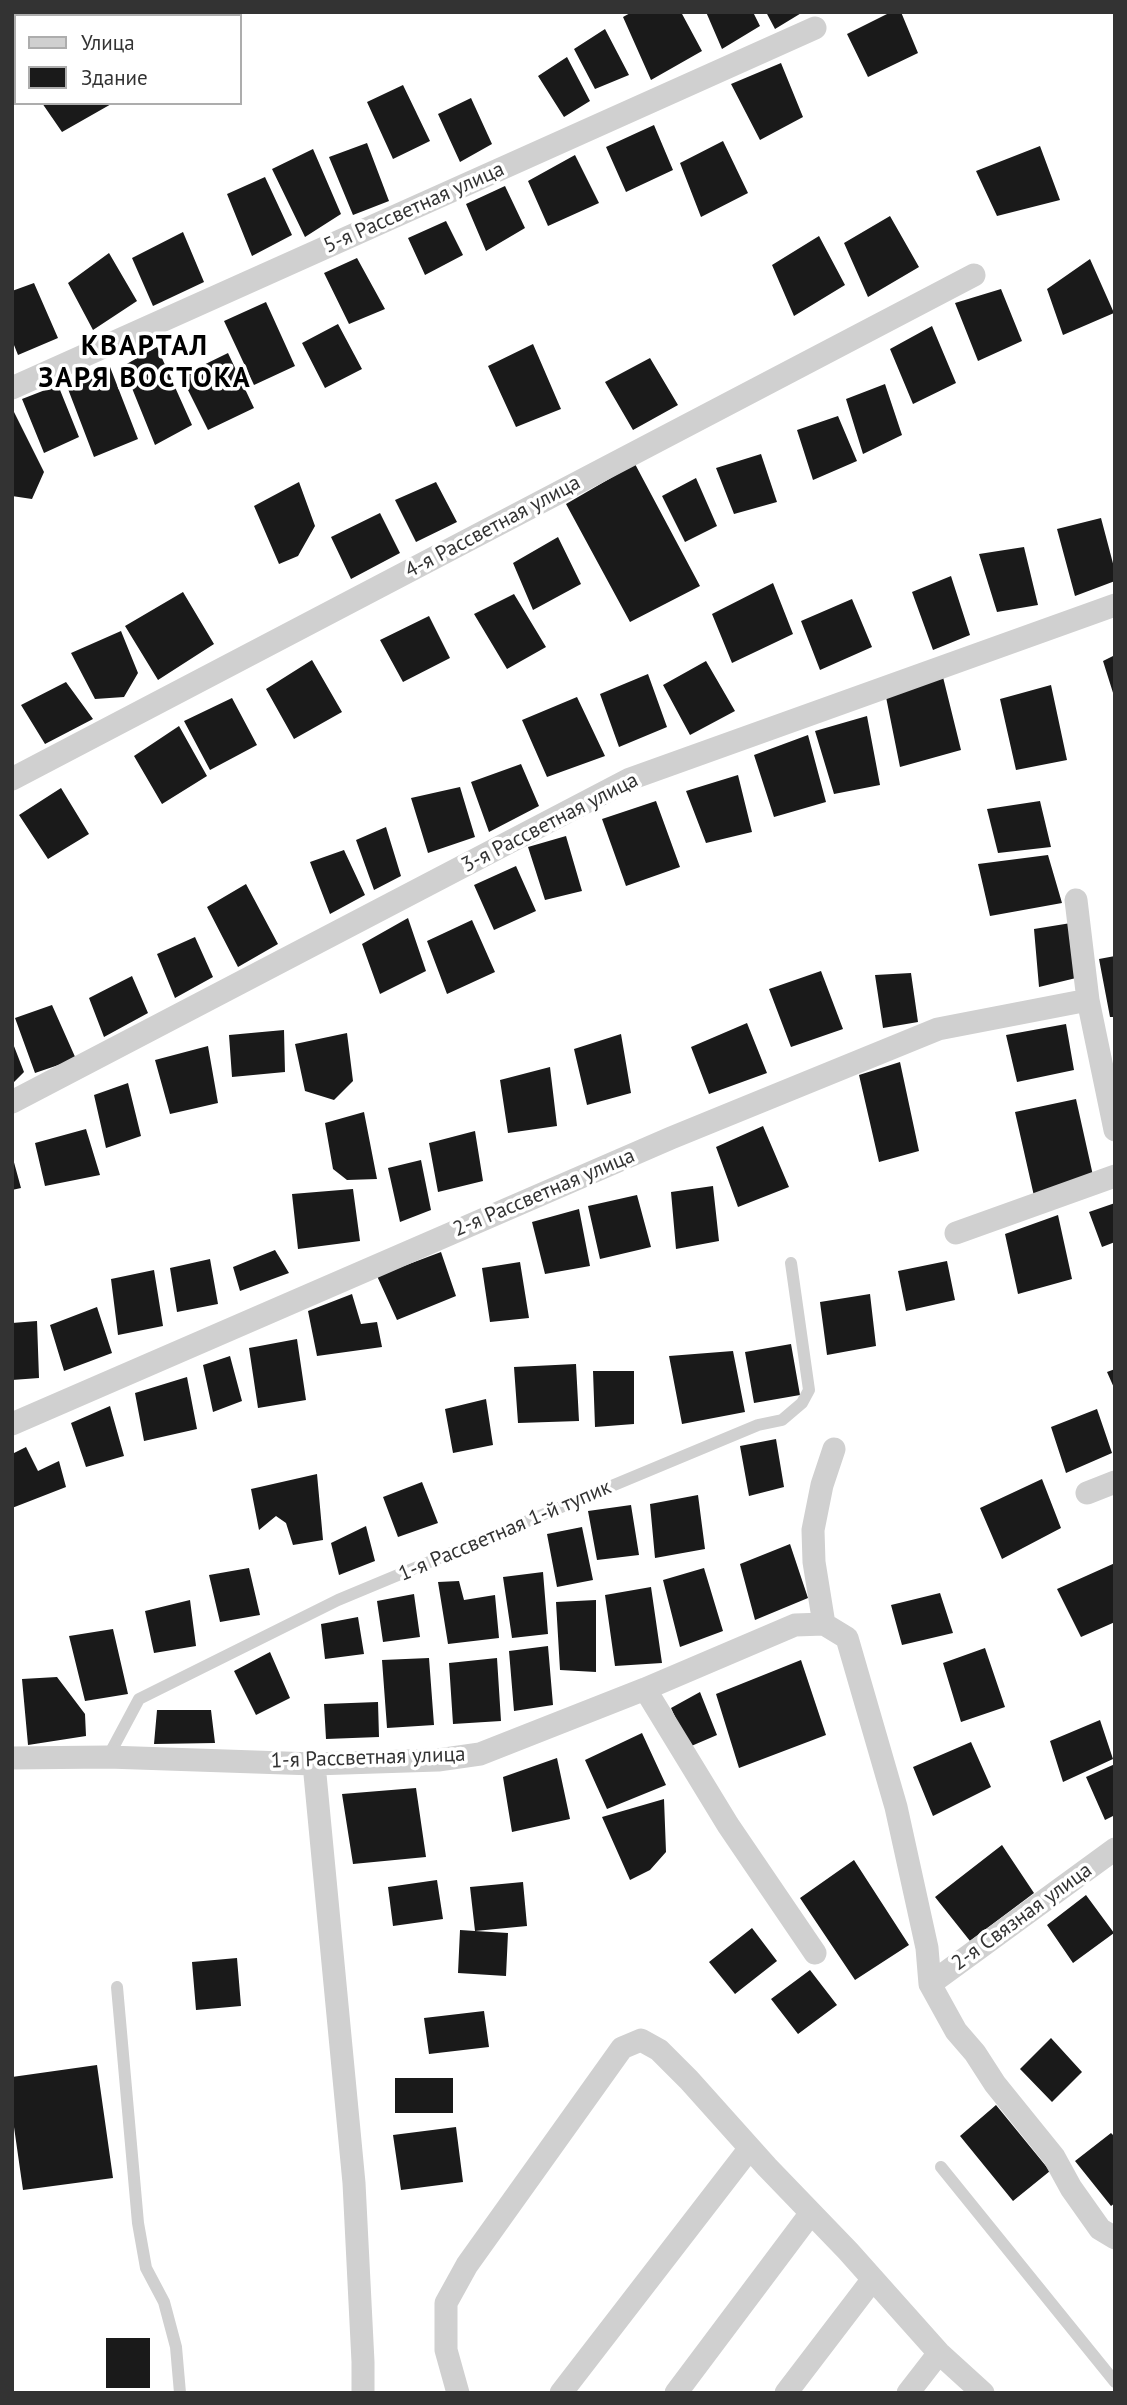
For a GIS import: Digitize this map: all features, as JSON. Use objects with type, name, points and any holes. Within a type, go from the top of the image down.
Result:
[{"type":"street","name":"5-я Рассветная улица","points":[[12,388],[815,29]]},
{"type":"street","name":"4-я Рассветная улица","points":[[12,779],[974,275]]},
{"type":"street","name":"3-я Рассветная улица","points":[[12,1102],[630,779],[1115,605]]},
{"type":"street","points":[[1076,901],[1088,1000],[1115,1130]]},
{"type":"street","name":"2-я Рассветная улица","points":[[12,1424],[658,1144],[938,1029],[1088,1000]]},
{"type":"street","points":[[956,1233],[1115,1176]]},
{"type":"street","points":[[834,1449],[822,1485],[813,1530],[814,1562],[824,1624],[847,1639],[851,1651],[896,1807],[927,1948],[930,1984],[957,2031],[995,2084],[1054,2157],[1071,2188],[1100,2230],[1115,2238]]},
{"type":"street","points":[[1087,1493],[1115,1482]]},
{"type":"street","name":"1-я Рассветная улица","points":[[12,1758],[108,1757],[314,1764],[438,1760],[480,1754],[645,1689],[795,1625],[824,1624]]},
{"type":"street","points":[[645,1689],[728,1825],[815,1953]]},
{"type":"street","points":[[314,1764],[355,2183],[363,2393]]},
{"type":"street","name":"2-я Связная улица","points":[[930,1984],[1115,1849]]},
{"type":"street","points":[[458,2393],[446,2350],[446,2303],[467,2264],[622,2048],[640,2040],[659,2050],[689,2080],[939,2353],[983,2393]]},
{"type":"street","points":[[561,2393],[750,2148]]},
{"type":"street","points":[[676,2393],[811,2213]]},
{"type":"street","points":[[786,2393],[873,2279]]},
{"type":"street","points":[[908,2393],[939,2353]]},
{"type":"lane","name":"1-я Рассветная 1-й тупик","points":[[108,1757],[139,1699],[338,1600],[758,1425],[782,1420],[802,1403],[809,1390],[791,1263]]},
{"type":"lane","points":[[117,1987],[138,2223],[146,2268],[164,2302],[176,2347],[180,2393]]},
{"type":"lane","points":[[941,2167],[1115,2382]]},
{"type":"building","points":[[209,12],[210,14],[171,14]]},
{"type":"building","points":[[632,12],[681,12],[702,51],[651,80],[623,17]]},
{"type":"building","points":[[706,12],[753,12],[760,26],[722,49]]},
{"type":"building","points":[[766,12],[803,12],[775,29]]},
{"type":"building","points":[[891,12],[901,12],[918,53],[868,77],[847,34]]},
{"type":"building","points":[[605,29],[629,75],[595,89],[574,49]]},
{"type":"building","points":[[567,57],[590,101],[564,117],[538,76]]},
{"type":"building","points":[[781,63],[803,117],[760,140],[731,84]]},
{"type":"building","points":[[403,85],[430,141],[393,159],[367,102]]},
{"type":"building","points":[[471,98],[492,144],[460,162],[438,114]]},
{"type":"building","points":[[43,105],[109,105],[62,132]]},
{"type":"building","points":[[654,125],[673,170],[626,192],[606,147]]},
{"type":"building","points":[[723,141],[748,193],[701,217],[680,163]]},
{"type":"building","points":[[367,143],[389,201],[353,215],[329,157]]},
{"type":"building","points":[[1040,146],[1060,200],[997,216],[976,171]]},
{"type":"building","points":[[313,149],[341,214],[305,237],[272,169]]},
{"type":"building","points":[[575,155],[599,203],[548,226],[528,181]]},
{"type":"building","points":[[265,177],[292,235],[252,256],[227,194]]},
{"type":"building","points":[[505,186],[525,228],[486,251],[466,204]]},
{"type":"building","points":[[890,216],[919,267],[868,297],[844,243]]},
{"type":"building","points":[[446,221],[463,255],[425,275],[408,238]]},
{"type":"building","points":[[183,232],[204,282],[153,306],[132,258]]},
{"type":"building","points":[[819,236],[845,285],[794,316],[772,265]]},
{"type":"building","points":[[109,253],[137,301],[93,330],[68,283]]},
{"type":"building","points":[[357,258],[385,309],[349,324],[324,273]]},
{"type":"building","points":[[1090,259],[1114,313],[1063,335],[1047,289]]},
{"type":"building","points":[[34,283],[58,338],[18,355],[12,340],[12,291]]},
{"type":"building","points":[[1001,289],[1022,341],[978,361],[955,303]]},
{"type":"building","points":[[266,302],[295,366],[254,385],[224,321]]},
{"type":"building","points":[[338,324],[362,369],[325,388],[302,343]]},
{"type":"building","points":[[932,326],[956,383],[913,404],[890,349]]},
{"type":"building","points":[[533,344],[561,409],[516,427],[488,366]]},
{"type":"building","points":[[157,347],[192,425],[155,445],[123,366]]},
{"type":"building","points":[[228,353],[254,408],[208,430],[181,376]]},
{"type":"building","points":[[650,358],[678,405],[633,430],[605,382]]},
{"type":"building","points":[[110,367],[138,439],[94,457],[68,389]]},
{"type":"building","points":[[885,384],[902,435],[863,454],[846,399]]},
{"type":"building","points":[[58,385],[79,437],[44,453],[22,399]]},
{"type":"building","points":[[14,412],[44,472],[32,499],[12,496]]},
{"type":"building","points":[[838,416],[857,461],[813,480],[797,430]]},
{"type":"building","points":[[761,454],[777,502],[734,514],[716,468]]},
{"type":"building","points":[[635,464],[700,586],[630,622],[566,504]]},
{"type":"building","points":[[696,478],[717,526],[685,542],[662,496]]},
{"type":"building","points":[[299,482],[315,526],[298,556],[279,564],[254,506]]},
{"type":"building","points":[[436,482],[457,522],[416,542],[395,500]]},
{"type":"building","points":[[380,513],[400,553],[351,579],[331,537]]},
{"type":"building","points":[[1101,518],[1115,571],[1115,581],[1075,596],[1057,529]]},
{"type":"building","points":[[558,537],[581,584],[533,610],[513,563]]},
{"type":"building","points":[[1024,547],[1038,605],[997,612],[979,554]]},
{"type":"building","points":[[951,576],[970,635],[933,650],[912,592]]},
{"type":"building","points":[[773,583],[793,634],[732,663],[712,614]]},
{"type":"building","points":[[183,592],[214,644],[158,680],[125,626]]},
{"type":"building","points":[[514,594],[546,647],[507,669],[474,614]]},
{"type":"building","points":[[852,599],[872,647],[820,670],[801,621]]},
{"type":"building","points":[[429,616],[450,658],[403,682],[380,640]]},
{"type":"building","points":[[121,631],[138,673],[124,697],[95,699],[71,653]]},
{"type":"building","points":[[1115,655],[1115,696],[1114,696],[1103,661]]},
{"type":"building","points":[[312,660],[342,712],[294,739],[266,689]]},
{"type":"building","points":[[706,661],[735,711],[690,735],[663,685]]},
{"type":"building","points":[[648,674],[667,727],[619,747],[600,694]]},
{"type":"building","points":[[943,677],[961,750],[900,767],[886,697]]},
{"type":"building","points":[[66,682],[93,719],[45,744],[21,705]]},
{"type":"building","points":[[1051,685],[1067,760],[1016,770],[1000,699]]},
{"type":"building","points":[[577,697],[605,756],[547,777],[522,720]]},
{"type":"building","points":[[232,698],[257,745],[210,770],[184,721]]},
{"type":"building","points":[[867,716],[880,785],[834,794],[815,731]]},
{"type":"building","points":[[179,726],[207,776],[162,804],[134,756]]},
{"type":"building","points":[[808,735],[826,802],[774,817],[754,755]]},
{"type":"building","points":[[521,764],[539,806],[489,832],[471,782]]},
{"type":"building","points":[[738,775],[752,832],[706,843],[686,791]]},
{"type":"building","points":[[460,787],[475,837],[428,853],[411,798]]},
{"type":"building","points":[[61,788],[89,834],[48,859],[19,815]]},
{"type":"building","points":[[656,801],[680,867],[626,886],[602,819]]},
{"type":"building","points":[[1040,801],[1051,847],[998,853],[987,809]]},
{"type":"building","points":[[386,827],[401,876],[374,890],[356,840]]},
{"type":"building","points":[[566,836],[582,891],[545,900],[528,847]]},
{"type":"building","points":[[344,850],[365,895],[330,914],[310,862]]},
{"type":"building","points":[[1048,855],[1062,903],[990,916],[978,864]]},
{"type":"building","points":[[516,866],[536,911],[494,930],[474,885]]},
{"type":"building","points":[[246,884],[278,944],[238,967],[207,907]]},
{"type":"building","points":[[408,918],[426,971],[380,994],[362,944]]},
{"type":"building","points":[[472,920],[495,972],[447,994],[427,941]]},
{"type":"building","points":[[1071,923],[1076,978],[1039,987],[1034,929]]},
{"type":"building","points":[[195,937],[213,977],[175,998],[157,954]]},
{"type":"building","points":[[1115,956],[1115,1017],[1110,1017],[1099,959]]},
{"type":"building","points":[[821,971],[843,1029],[791,1047],[769,989]]},
{"type":"building","points":[[911,973],[918,1022],[883,1028],[875,975]]},
{"type":"building","points":[[132,976],[148,1013],[104,1037],[89,998]]},
{"type":"building","points":[[52,1005],[76,1059],[35,1073],[15,1018]]},
{"type":"building","points":[[747,1023],[767,1073],[709,1094],[691,1047]]},
{"type":"building","points":[[1066,1024],[1074,1070],[1017,1082],[1006,1035]]},
{"type":"building","points":[[284,1030],[285,1072],[232,1077],[229,1035]]},
{"type":"building","points":[[347,1033],[353,1081],[334,1100],[305,1091],[295,1044]]},
{"type":"building","points":[[621,1034],[631,1093],[587,1105],[574,1049]]},
{"type":"building","points":[[12,1041],[24,1072],[12,1084]]},
{"type":"building","points":[[208,1046],[218,1103],[170,1114],[155,1060]]},
{"type":"building","points":[[900,1062],[919,1151],[879,1162],[859,1075]]},
{"type":"building","points":[[550,1067],[557,1126],[508,1133],[500,1080]]},
{"type":"building","points":[[128,1083],[141,1136],[106,1148],[94,1095]]},
{"type":"building","points":[[1076,1099],[1094,1180],[1034,1196],[1015,1112]]},
{"type":"building","points":[[364,1112],[377,1179],[347,1180],[333,1169],[325,1123]]},
{"type":"building","points":[[763,1126],[789,1187],[738,1207],[716,1147]]},
{"type":"building","points":[[86,1129],[100,1175],[45,1186],[35,1143]]},
{"type":"building","points":[[475,1131],[483,1181],[438,1192],[429,1143]]},
{"type":"building","points":[[12,1155],[21,1188],[12,1190]]},
{"type":"building","points":[[421,1160],[431,1210],[400,1222],[388,1168]]},
{"type":"building","points":[[713,1186],[719,1241],[676,1249],[671,1192]]},
{"type":"building","points":[[353,1189],[360,1241],[298,1249],[292,1194]]},
{"type":"building","points":[[637,1195],[651,1247],[600,1259],[588,1206]]},
{"type":"building","points":[[1115,1203],[1115,1242],[1102,1247],[1089,1212]]},
{"type":"building","points":[[579,1209],[590,1266],[545,1274],[532,1222]]},
{"type":"building","points":[[1058,1215],[1072,1279],[1018,1294],[1005,1234]]},
{"type":"building","points":[[275,1250],[289,1273],[240,1291],[233,1267]]},
{"type":"building","points":[[441,1252],[456,1296],[397,1320],[377,1276]]},
{"type":"building","points":[[210,1259],[218,1304],[177,1312],[170,1268]]},
{"type":"building","points":[[947,1261],[955,1300],[906,1311],[898,1271]]},
{"type":"building","points":[[520,1262],[529,1318],[490,1322],[482,1268]]},
{"type":"building","points":[[154,1270],[163,1326],[118,1335],[111,1279]]},
{"type":"building","points":[[352,1294],[361,1324],[377,1322],[382,1347],[317,1356],[308,1311]]},
{"type":"building","points":[[870,1294],[876,1346],[827,1355],[820,1302]]},
{"type":"building","points":[[97,1307],[112,1353],[64,1371],[50,1325]]},
{"type":"building","points":[[37,1321],[39,1378],[12,1380],[12,1323]]},
{"type":"building","points":[[297,1339],[306,1400],[258,1408],[249,1348]]},
{"type":"building","points":[[791,1344],[800,1395],[754,1403],[745,1352]]},
{"type":"building","points":[[733,1351],[745,1412],[682,1424],[669,1356]]},
{"type":"building","points":[[230,1356],[242,1401],[213,1412],[203,1365]]},
{"type":"building","points":[[576,1364],[579,1421],[518,1423],[514,1367]]},
{"type":"building","points":[[1115,1369],[1115,1390],[1107,1372]]},
{"type":"building","points":[[593,1371],[634,1371],[634,1424],[595,1427]]},
{"type":"building","points":[[187,1377],[197,1429],[144,1441],[135,1393]]},
{"type":"building","points":[[486,1399],[493,1445],[453,1453],[445,1409]]},
{"type":"building","points":[[110,1406],[124,1456],[86,1467],[71,1423]]},
{"type":"building","points":[[1097,1409],[1112,1453],[1066,1473],[1051,1427]]},
{"type":"building","points":[[776,1439],[784,1487],[749,1496],[740,1446]]},
{"type":"building","points":[[26,1447],[38,1471],[59,1461],[66,1487],[12,1508],[12,1454]]},
{"type":"building","points":[[317,1474],[323,1540],[293,1545],[286,1523],[276,1516],[259,1530],[251,1489]]},
{"type":"building","points":[[1042,1479],[1061,1528],[1002,1559],[980,1508]]},
{"type":"building","points":[[422,1482],[438,1523],[398,1537],[383,1497]]},
{"type":"building","points":[[698,1495],[705,1549],[655,1558],[650,1504]]},
{"type":"building","points":[[631,1505],[639,1555],[597,1560],[588,1511]]},
{"type":"building","points":[[366,1526],[375,1561],[339,1575],[331,1543]]},
{"type":"building","points":[[582,1527],[593,1580],[557,1587],[547,1534]]},
{"type":"building","points":[[790,1544],[808,1598],[755,1620],[740,1564]]},
{"type":"building","points":[[1115,1563],[1115,1622],[1081,1637],[1057,1589]]},
{"type":"building","points":[[249,1568],[260,1615],[220,1622],[209,1575]]},
{"type":"building","points":[[704,1568],[723,1631],[680,1647],[663,1580]]},
{"type":"building","points":[[543,1572],[548,1634],[512,1638],[503,1577]]},
{"type":"building","points":[[459,1581],[464,1600],[495,1595],[499,1638],[448,1644],[438,1582]]},
{"type":"building","points":[[651,1587],[662,1663],[615,1666],[605,1595]]},
{"type":"building","points":[[940,1593],[953,1633],[902,1645],[891,1605]]},
{"type":"building","points":[[414,1594],[420,1637],[383,1642],[377,1601]]},
{"type":"building","points":[[190,1600],[196,1646],[154,1653],[145,1611]]},
{"type":"building","points":[[596,1600],[596,1672],[560,1670],[556,1602]]},
{"type":"building","points":[[358,1617],[364,1654],[325,1659],[321,1624]]},
{"type":"building","points":[[113,1629],[128,1694],[85,1701],[69,1636]]},
{"type":"building","points":[[548,1646],[553,1705],[514,1711],[509,1651]]},
{"type":"building","points":[[985,1648],[1005,1707],[961,1722],[943,1663]]},
{"type":"building","points":[[270,1652],[290,1698],[256,1715],[234,1671]]},
{"type":"building","points":[[429,1658],[434,1725],[387,1728],[382,1660]]},
{"type":"building","points":[[497,1658],[501,1721],[453,1724],[449,1663]]},
{"type":"building","points":[[801,1660],[826,1735],[739,1768],[716,1694]]},
{"type":"building","points":[[57,1677],[85,1714],[86,1736],[28,1745],[22,1679]]},
{"type":"building","points":[[700,1692],[717,1735],[689,1747],[671,1708]]},
{"type":"building","points":[[378,1702],[379,1737],[326,1739],[324,1704]]},
{"type":"building","points":[[157,1710],[211,1710],[215,1743],[154,1744]]},
{"type":"building","points":[[1100,1720],[1113,1759],[1063,1782],[1050,1741]]},
{"type":"building","points":[[642,1733],[666,1785],[607,1809],[585,1760]]},
{"type":"building","points":[[971,1742],[991,1787],[933,1816],[913,1767]]},
{"type":"building","points":[[557,1758],[570,1819],[512,1832],[503,1777]]},
{"type":"building","points":[[1115,1764],[1115,1815],[1105,1820],[1086,1777]]},
{"type":"building","points":[[416,1788],[426,1857],[353,1864],[342,1794]]},
{"type":"building","points":[[664,1799],[666,1852],[650,1870],[630,1880],[602,1817]]},
{"type":"building","points":[[1002,1845],[1034,1893],[970,1941],[935,1897]]},
{"type":"building","points":[[854,1860],[909,1945],[855,1980],[800,1898]]},
{"type":"building","points":[[437,1880],[443,1919],[393,1926],[388,1887]]},
{"type":"building","points":[[523,1882],[527,1926],[475,1931],[470,1887]]},
{"type":"building","points":[[1086,1895],[1114,1933],[1073,1963],[1047,1925]]},
{"type":"building","points":[[752,1928],[777,1961],[735,1994],[709,1962]]},
{"type":"building","points":[[460,1930],[508,1933],[506,1976],[458,1973]]},
{"type":"building","points":[[237,1958],[241,2006],[196,2010],[192,1962]]},
{"type":"building","points":[[810,1970],[837,2005],[798,2034],[771,1999]]},
{"type":"building","points":[[484,2011],[489,2047],[429,2054],[424,2018]]},
{"type":"building","points":[[1051,2038],[1082,2072],[1052,2102],[1020,2069]]},
{"type":"building","points":[[97,2065],[113,2178],[23,2190],[12,2113],[12,2077]]},
{"type":"building","points":[[395,2078],[453,2078],[453,2113],[395,2113]]},
{"type":"building","points":[[996,2105],[1050,2171],[1013,2201],[960,2136]]},
{"type":"building","points":[[456,2127],[463,2182],[401,2190],[393,2135]]},
{"type":"building","points":[[1111,2133],[1115,2137],[1115,2203],[1111,2206],[1075,2161]]},
{"type":"building","points":[[106,2338],[150,2338],[150,2388],[106,2388]]},
{"type":"district","name":"КВАРТАЛ ЗАРЯ ВОСТОКА","points":[[145,363]]}]
